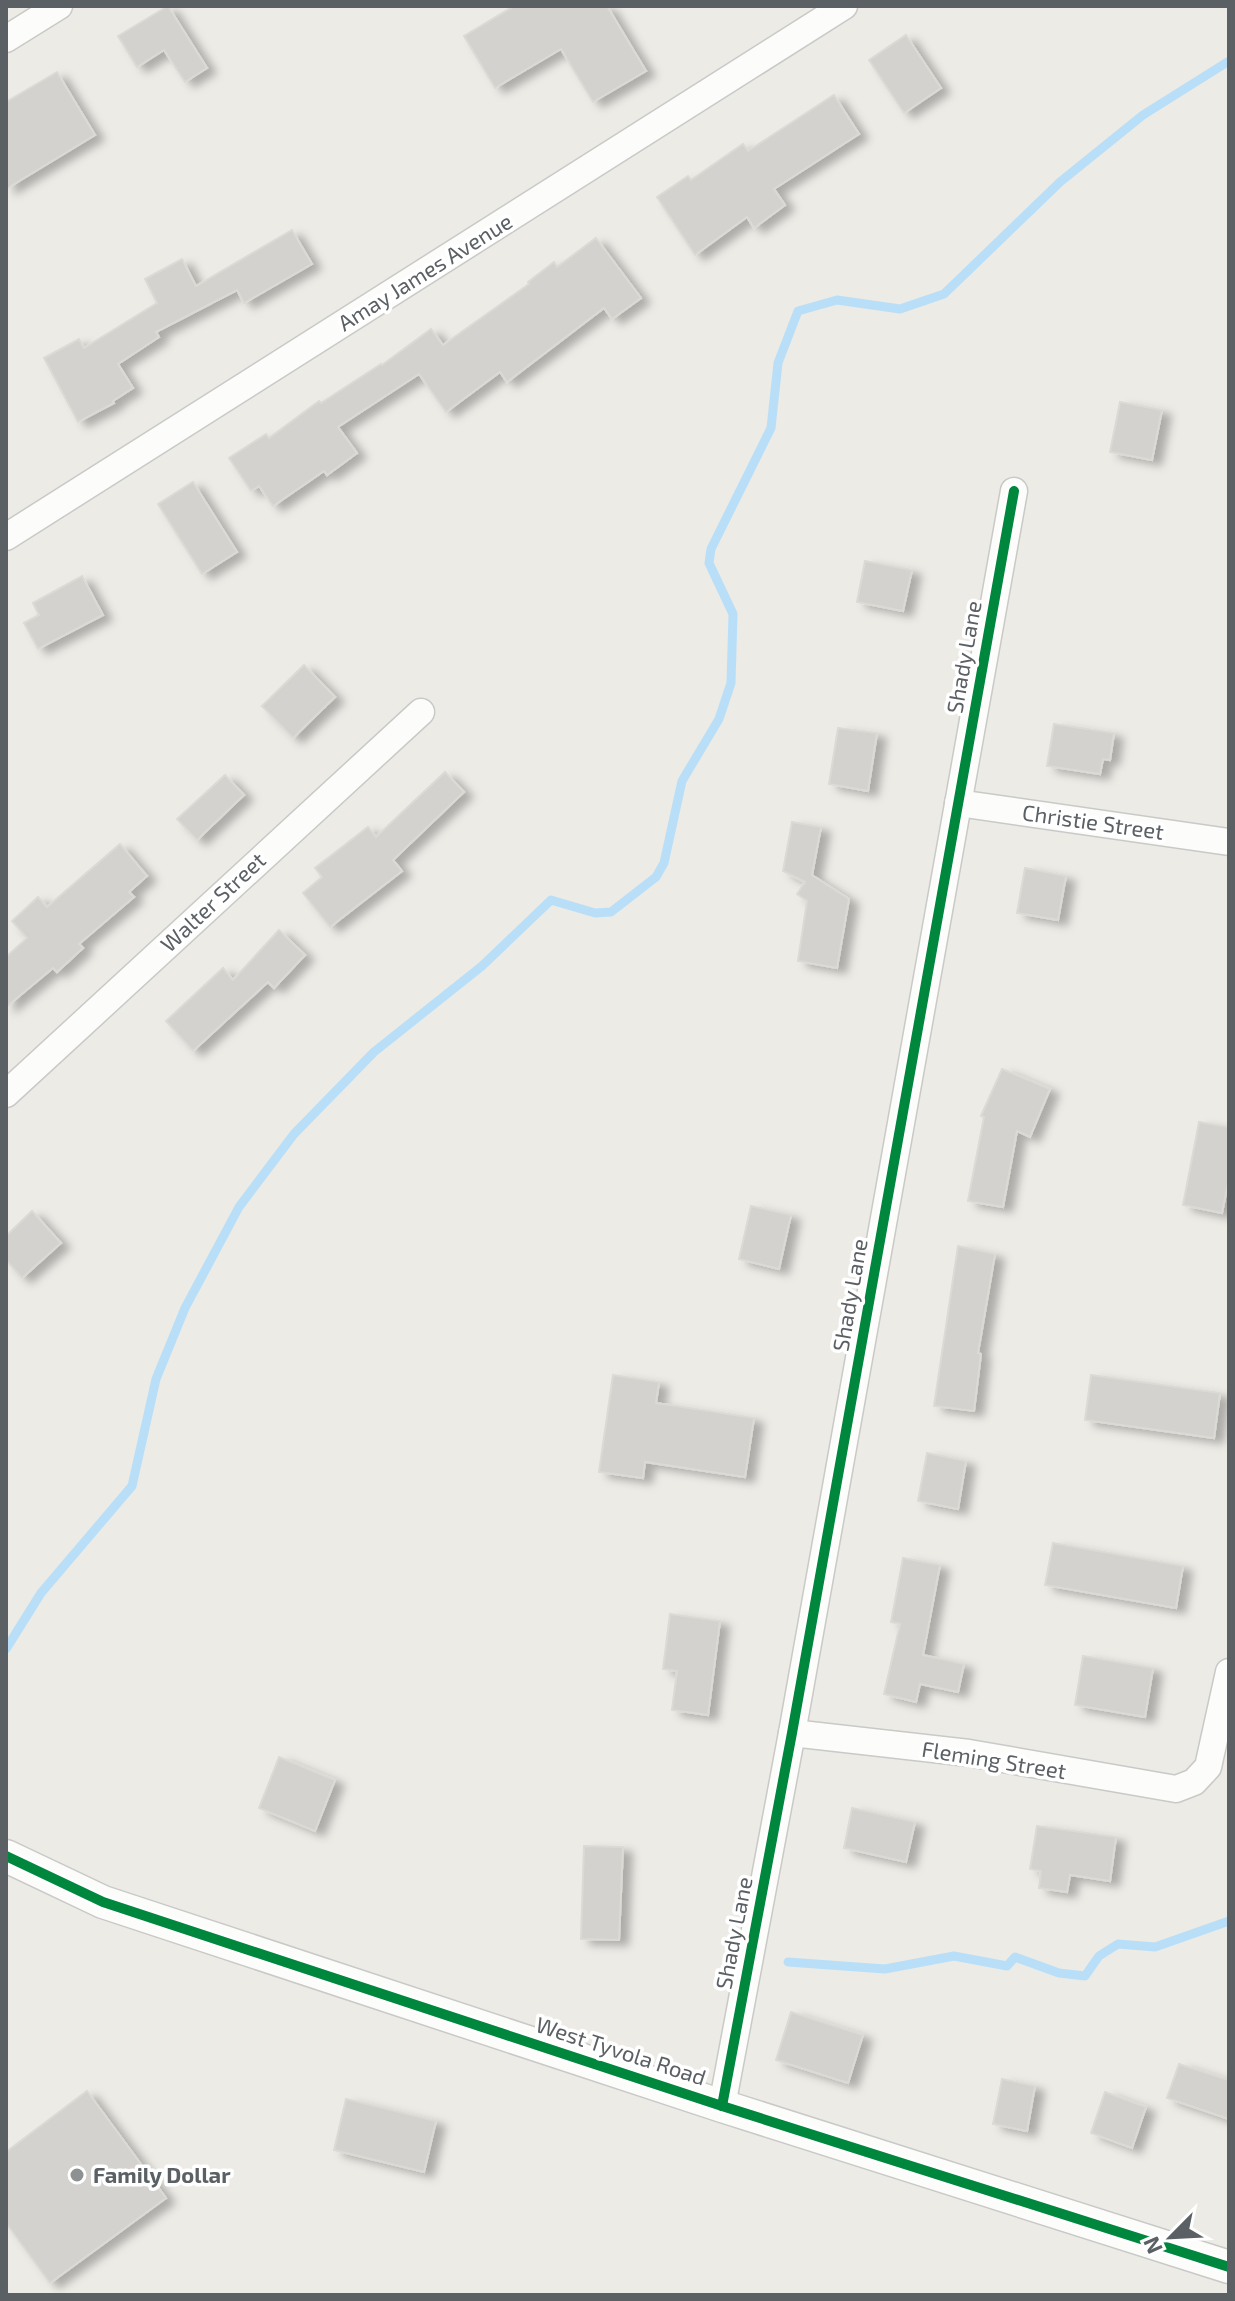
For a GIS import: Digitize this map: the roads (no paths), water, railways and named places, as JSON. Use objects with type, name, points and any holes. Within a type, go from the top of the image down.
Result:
[{"type":"street","points":[[6,39],[59,6]]},
{"type":"street","name":"Amay James Avenue","points":[[6,537],[844,6]]},
{"type":"street","name":"Shady Lane","points":[[722,2106],[792,1733],[1014,491]]},
{"type":"street","name":"Walter Street","points":[[6,1094],[421,712]]},
{"type":"street","name":"Christie Street","points":[[958,803],[1229,842]]},
{"type":"street","name":"Fleming Street","points":[[792,1733],[969,1753],[1176,1789],[1194,1782],[1208,1767],[1229,1672]]},
{"type":"street","name":"West Tyvola Road","points":[[6,1856],[103,1902],[722,2106],[1229,2267]]},
{"type":"waterway","points":[[6,1649],[41,1593],[132,1486],[156,1379],[185,1308],[239,1207],[294,1134],[374,1052],[482,966],[551,900],[595,913],[611,912],[656,877],[664,863],[682,781],[719,719],[731,683],[733,614],[709,563],[711,549],[771,428],[778,363],[798,311],[837,300],[900,309],[944,294],[1060,182],[1143,115],[1229,61]]},
{"type":"waterway","points":[[788,1962],[885,1969],[954,1956],[1007,1966],[1015,1957],[1059,1973],[1085,1976],[1099,1956],[1118,1944],[1155,1947],[1229,1921]]},
{"type":"place","name":"Family Dollar","points":[[77,2175]]}]
